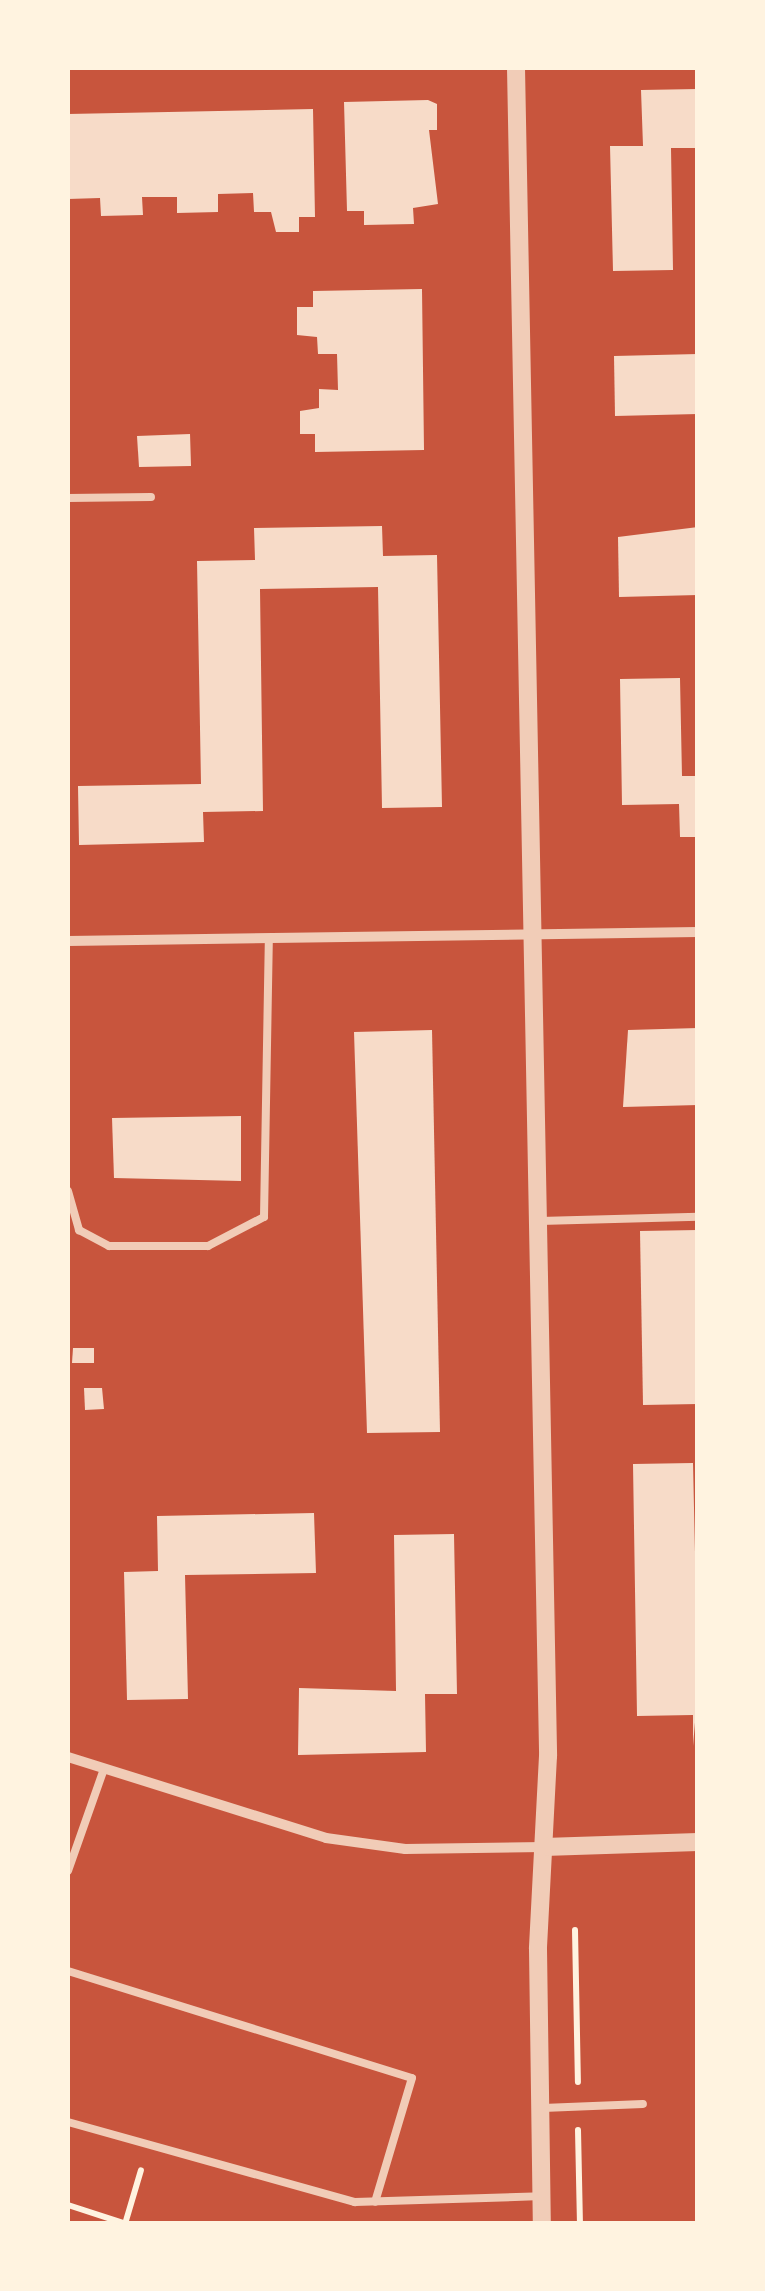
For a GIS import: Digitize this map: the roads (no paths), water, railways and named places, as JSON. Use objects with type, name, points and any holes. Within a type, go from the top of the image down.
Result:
[{"type":"street","points":[[516,68],[531,935],[540,1222],[542,2224]]},
{"type":"street","points":[[68,940],[698,932]]},
{"type":"street","points":[[68,1757],[326,1838],[405,1849],[698,1842]]},
{"type":"lane","points":[[68,498],[151,497]]},
{"type":"lane","points":[[68,1192],[79,1230],[109,1246],[208,1246],[264,1216],[269,938]]},
{"type":"lane","points":[[540,1222],[698,1216]]},
{"type":"lane","points":[[68,1871],[104,1769]]},
{"type":"lane","points":[[68,1971],[412,2078],[375,2202]]},
{"type":"lane","points":[[540,2108],[643,2104]]},
{"type":"lane","points":[[68,2122],[375,2202],[542,2196]]}]
